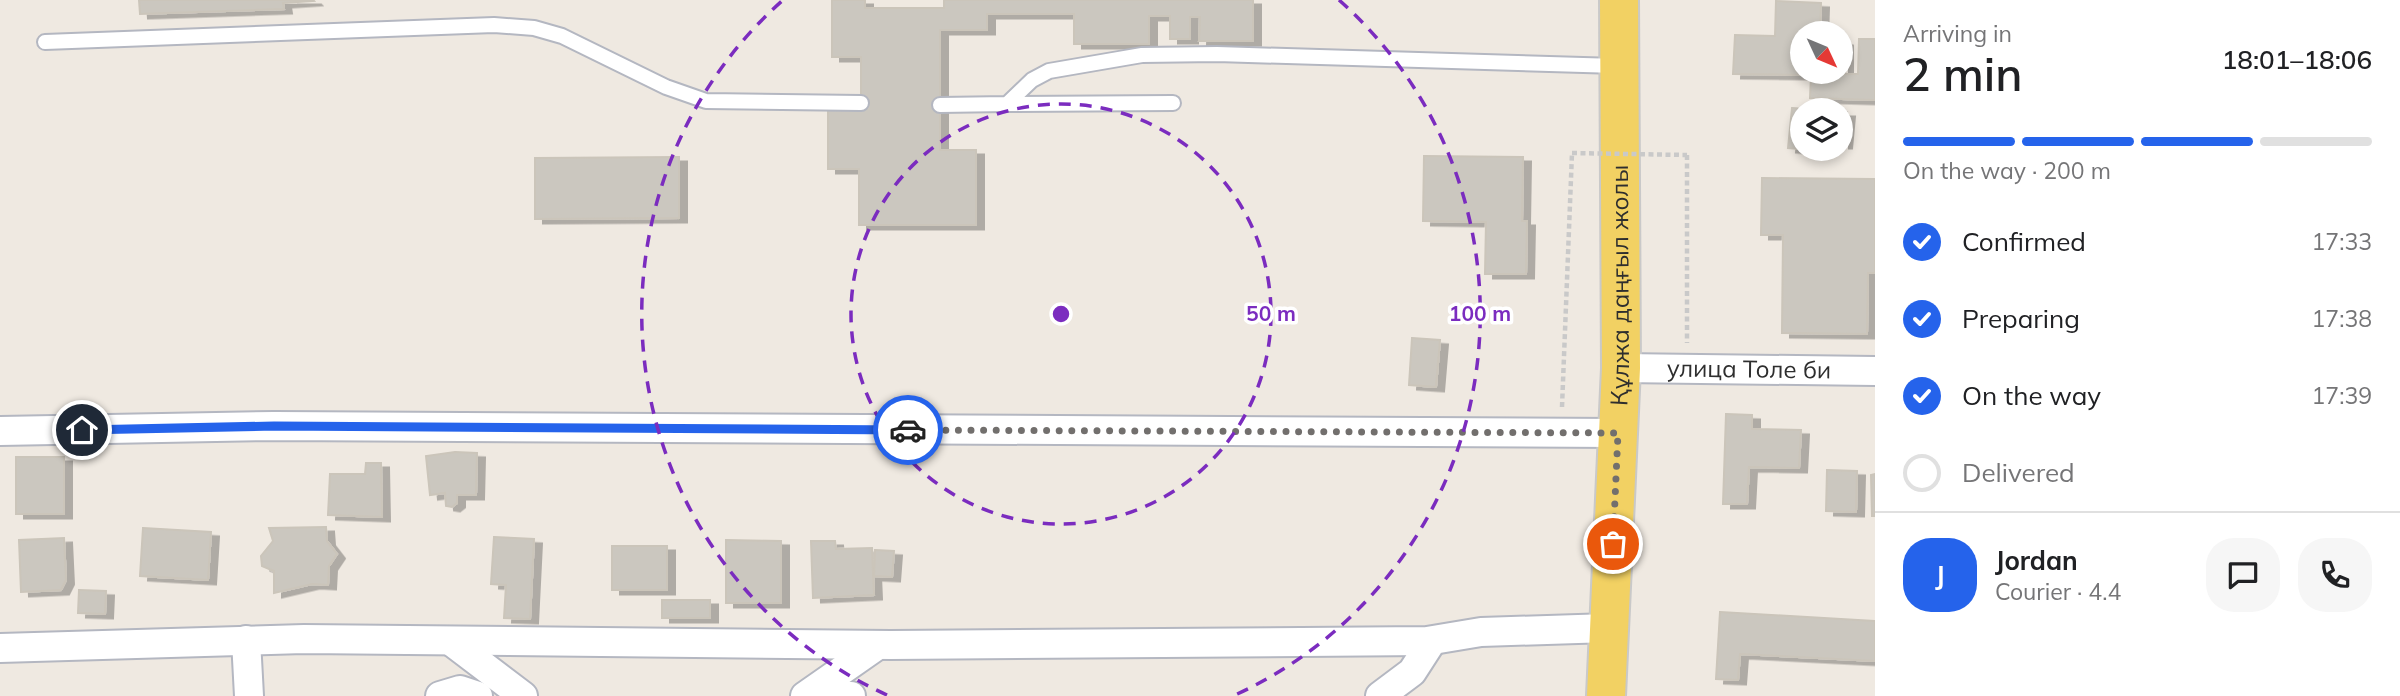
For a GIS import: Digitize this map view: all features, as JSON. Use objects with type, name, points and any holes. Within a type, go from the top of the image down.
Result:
[{"type":"main road","name":"Құлжа даңғыл жолы","points":[[1606,696],[1621,368],[1617,66],[1619,0]]},
{"type":"street","name":"улица Толе би","points":[[1621,368],[1875,371]]},
{"type":"street","points":[[0,431],[287,426],[1618,433]]},
{"type":"street","points":[[0,648],[246,640],[878,645],[1432,641],[1481,632],[1609,628]]},
{"type":"street","points":[[246,640],[249,696]]},
{"type":"street","points":[[1380,696],[1412,672],[1432,641]]},
{"type":"street","points":[[453,642],[523,696]]},
{"type":"street","points":[[805,696],[878,645]]},
{"type":"street","points":[[440,696],[460,690],[478,696]]},
{"type":"street","points":[[843,696],[851,696]]},
{"type":"lane","points":[[45,42],[494,25],[534,28],[562,36],[666,87],[706,101],[861,103]]},
{"type":"lane","points":[[1007,104],[1032,80],[1049,71],[1142,55],[1217,54],[1617,66]]},
{"type":"lane","points":[[940,105],[1173,103]]},
{"type":"path","points":[[1561,432],[1572,153],[1687,155],[1685,236],[1688,369]]},
{"type":"building","points":[[139,0],[314,1],[283,3],[284,9],[140,14]]},
{"type":"building","points":[[832,0],[865,0],[865,8],[944,8],[944,0],[1253,0],[1253,41],[1199,41],[1200,17],[1190,17],[1190,39],[1170,39],[1170,16],[1149,16],[1149,44],[1074,44],[1074,14],[987,14],[987,30],[940,30],[940,150],[976,150],[976,225],[859,225],[859,169],[828,169],[828,110],[861,110],[861,57],[832,57]]},
{"type":"building","points":[[1776,1],[1821,3],[1820,21],[1790,21],[1790,75],[1733,74],[1735,35],[1775,36]]},
{"type":"building","points":[[1859,39],[1875,39],[1875,100],[1810,98],[1811,84],[1853,84],[1853,74],[1858,74]]},
{"type":"building","points":[[1424,156],[1523,157],[1522,221],[1527,221],[1526,274],[1485,274],[1486,222],[1423,221]]},
{"type":"building","points":[[679,157],[679,218],[535,219],[535,158]]},
{"type":"building","points":[[1762,178],[1875,179],[1875,273],[1868,273],[1867,334],[1782,333],[1783,235],[1761,235]]},
{"type":"building","points":[[1412,338],[1440,340],[1436,387],[1409,385]]},
{"type":"building","points":[[1726,414],[1752,415],[1752,429],[1801,430],[1799,468],[1749,467],[1747,504],[1723,504]]},
{"type":"building","points":[[455,452],[477,453],[476,495],[457,495],[457,503],[452,507],[446,506],[445,493],[430,495],[426,456]]},
{"type":"building","points":[[16,457],[64,457],[64,514],[16,514]]},
{"type":"building","points":[[366,463],[381,463],[382,517],[328,515],[330,474],[365,474]]},
{"type":"building","points":[[1827,470],[1857,471],[1856,512],[1826,511]]},
{"type":"building","points":[[1875,474],[1875,516],[1872,516],[1871,475]]},
{"type":"building","points":[[326,527],[327,541],[337,554],[329,566],[328,585],[312,584],[274,593],[274,571],[262,566],[261,556],[273,541],[269,528]]},
{"type":"building","points":[[143,528],[211,532],[208,580],[140,576]]},
{"type":"building","points":[[494,537],[534,539],[530,619],[504,618],[506,585],[491,584]]},
{"type":"building","points":[[64,538],[66,580],[61,590],[21,592],[19,540]]},
{"type":"building","points":[[726,540],[781,541],[781,603],[726,603]]},
{"type":"building","points":[[811,541],[835,541],[836,549],[872,548],[874,595],[813,598]]},
{"type":"building","points":[[612,546],[667,546],[667,590],[612,590]]},
{"type":"building","points":[[875,550],[894,551],[892,577],[874,576]]},
{"type":"building","points":[[79,590],[106,591],[105,614],[78,613]]},
{"type":"building","points":[[662,600],[710,600],[710,618],[662,618]]},
{"type":"building","points":[[1720,612],[1875,621],[1875,661],[1740,654],[1738,680],[1716,679]]},
{"type":"way so far","points":[[908,430],[1618,433],[1613,544]]},
{"type":"route","points":[[82,430],[274,426],[908,430]]}]
